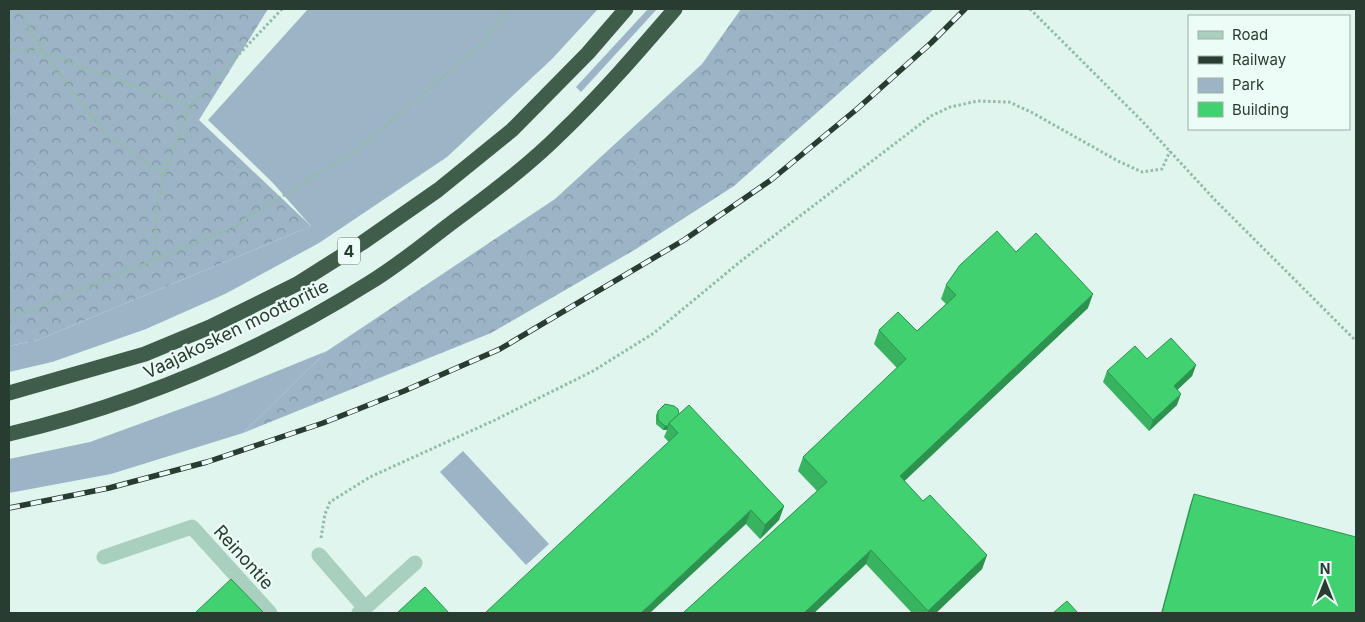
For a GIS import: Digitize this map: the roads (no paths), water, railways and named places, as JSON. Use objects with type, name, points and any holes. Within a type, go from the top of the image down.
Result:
[{"type":"highway","name":"Vaajakosken moottoritie","points":[[9,393],[145,354],[210,327],[305,279],[362,243],[438,190],[512,130],[588,53],[626,9]]},
{"type":"highway","name":"Vaajakosken moottoritie","points":[[9,434],[48,424],[146,393],[198,372],[301,323],[370,282],[490,195],[560,135],[623,70],[675,9]]},
{"type":"lane","name":"Reinontie","points":[[104,557],[192,527],[270,613]]},
{"type":"lane","points":[[319,555],[362,611],[415,563]]},
{"type":"railway","points":[[9,508],[109,488],[207,462],[323,423],[404,391],[500,349],[684,240],[771,180],[857,109],[931,43],[965,9]]}]
